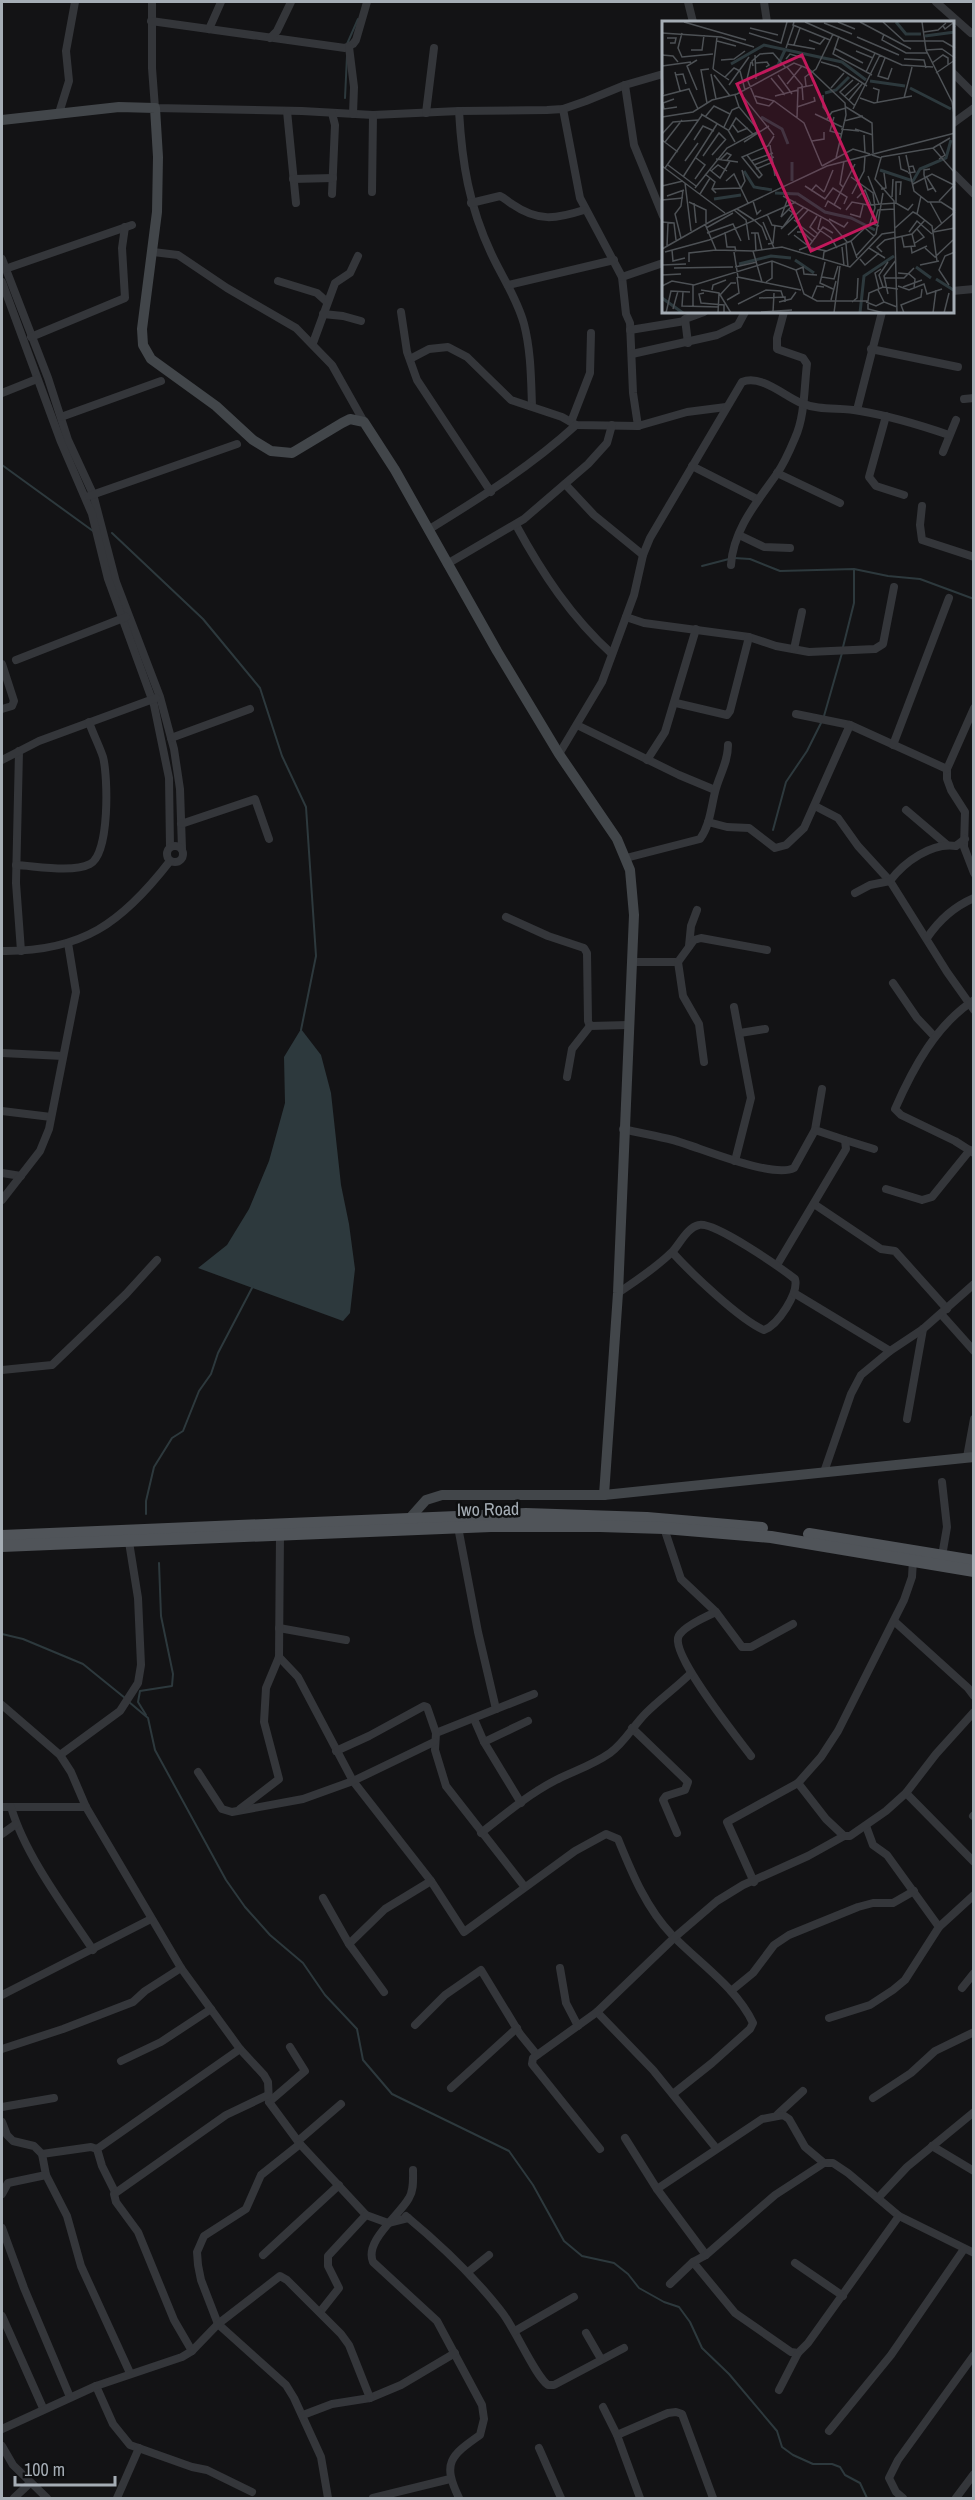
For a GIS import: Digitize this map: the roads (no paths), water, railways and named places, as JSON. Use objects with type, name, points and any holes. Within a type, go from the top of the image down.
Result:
[{"type":"main road","name":"Iwo Road","points":[[2,1546],[280,1534],[410,1518],[526,1514],[656,1519],[805,1533],[974,1561]]},
{"type":"main road","name":"Iwo Road","points":[[2,1536],[337,1526],[664,1528],[771,1537],[974,1571]]},
{"type":"street","points":[[59,112],[69,81],[66,51],[75,2]]},
{"type":"street","points":[[152,2],[150,21],[158,157],[153,252],[142,336],[146,352],[159,366],[216,406],[253,440],[278,453],[292,453],[300,450],[350,419],[364,422]]},
{"type":"street","points":[[209,29],[220,2]]},
{"type":"street","points":[[270,38],[277,31],[291,2]]},
{"type":"street","points":[[353,114],[354,87],[349,46],[359,32],[367,2]]},
{"type":"street","points":[[688,2],[693,21]]},
{"type":"street","points":[[764,2],[767,21]]},
{"type":"street","points":[[936,2],[952,20]]},
{"type":"street","points":[[150,21],[338,48],[349,46]]},
{"type":"street","points":[[954,21],[971,33]]},
{"type":"street","points":[[426,112],[434,48]]},
{"type":"street","points":[[2,120],[119,107],[373,115],[563,108],[662,74]]},
{"type":"street","points":[[954,74],[974,94]]},
{"type":"street","points":[[625,85],[634,145],[662,214]]},
{"type":"street","points":[[563,108],[584,210],[622,277],[630,330],[633,393],[638,426]]},
{"type":"street","points":[[954,123],[974,108]]},
{"type":"street","points":[[287,111],[296,203]]},
{"type":"street","points":[[459,111],[461,145],[471,204],[491,255],[516,299],[529,344],[532,406]]},
{"type":"street","points":[[332,113],[335,125],[332,194]]},
{"type":"street","points":[[372,192],[373,115]]},
{"type":"street","points":[[954,174],[974,194]]},
{"type":"street","points":[[293,179],[333,178]]},
{"type":"street","points":[[471,204],[500,196],[523,209],[549,219],[584,210]]},
{"type":"street","points":[[5,269],[128,226],[122,254],[127,294],[125,298],[31,337]]},
{"type":"street","points":[[153,252],[178,255],[227,288],[296,328],[313,344],[342,380],[364,422],[558,754],[617,839],[627,858],[634,901],[632,962],[623,1130],[618,1293],[604,1495]]},
{"type":"street","points":[[313,344],[335,283],[350,273],[358,256]]},
{"type":"street","points":[[2,259],[89,496],[156,698],[169,778],[170,848],[167,852],[170,861]]},
{"type":"street","points":[[508,285],[614,260]]},
{"type":"street","points":[[622,277],[662,263]]},
{"type":"street","points":[[278,281],[317,293],[327,302]]},
{"type":"street","points":[[2,282],[6,305],[38,378],[61,442],[89,496],[108,579],[171,738],[180,789],[184,853],[180,861],[170,861],[115,921],[100,930],[68,943],[21,951],[2,951]]},
{"type":"street","points":[[954,291],[974,289]]},
{"type":"street","points":[[400,312],[417,380],[491,492]]},
{"type":"street","points":[[323,314],[361,321]]},
{"type":"street","points":[[630,330],[684,321],[687,317],[697,314]]},
{"type":"street","points":[[632,354],[688,343],[729,331],[738,325],[744,314]]},
{"type":"street","points":[[732,565],[739,535],[757,499],[777,473],[796,435],[802,404],[806,360],[781,352],[776,345],[784,314]]},
{"type":"street","points":[[857,410],[881,314]]},
{"type":"street","points":[[684,321],[688,343]]},
{"type":"street","points":[[428,530],[491,492],[547,451],[573,423],[590,373],[591,333]]},
{"type":"street","points":[[410,359],[429,349],[448,347],[467,357],[512,400],[573,423],[638,426],[687,412],[726,407]]},
{"type":"street","points":[[871,349],[958,367]]},
{"type":"street","points":[[2,393],[38,378]]},
{"type":"street","points":[[558,754],[596,694],[634,594],[643,555],[650,538],[742,382],[757,380],[802,404],[825,410],[857,410],[886,416],[949,435]]},
{"type":"street","points":[[61,417],[161,381]]},
{"type":"street","points":[[964,399],[974,398]]},
{"type":"street","points":[[886,416],[869,477],[876,486],[904,495]]},
{"type":"street","points":[[943,452],[956,420]]},
{"type":"street","points":[[447,564],[516,525],[565,484],[607,443],[612,425]]},
{"type":"street","points":[[89,496],[237,444]]},
{"type":"street","points":[[692,465],[757,499]]},
{"type":"street","points":[[777,473],[840,503]]},
{"type":"street","points":[[565,484],[594,515],[643,555]]},
{"type":"street","points":[[922,506],[920,525],[922,540],[974,557]]},
{"type":"street","points":[[516,525],[535,560],[561,598],[580,623],[612,654]]},
{"type":"street","points":[[739,535],[764,547],[790,548]]},
{"type":"street","points":[[626,617],[644,623],[679,629],[696,629],[749,637],[809,652],[875,649],[883,644],[894,587]]},
{"type":"street","points":[[893,745],[949,598]]},
{"type":"street","points":[[794,649],[802,612]]},
{"type":"street","points":[[16,660],[130,615]]},
{"type":"street","points":[[647,760],[662,740],[696,629]]},
{"type":"street","points":[[675,703],[727,715],[730,711],[749,637]]},
{"type":"street","points":[[2,664],[14,701],[12,706],[2,709]]},
{"type":"street","points":[[2,760],[39,741],[156,698]]},
{"type":"street","points":[[974,708],[947,769],[947,779],[951,790],[965,812],[962,844],[974,873]]},
{"type":"street","points":[[171,738],[250,709]]},
{"type":"street","points":[[796,714],[850,725],[947,769]]},
{"type":"street","points":[[16,865],[70,868],[89,865],[96,859],[104,837],[106,784],[103,758],[89,722]]},
{"type":"street","points":[[577,725],[647,760],[715,790]]},
{"type":"street","points":[[708,822],[727,827],[745,827],[769,846],[780,848],[800,834],[815,806],[850,725]]},
{"type":"street","points":[[627,858],[694,842],[704,833],[715,790],[728,758],[728,745]]},
{"type":"street","points":[[19,751],[16,865],[21,951]]},
{"type":"street","points":[[181,824],[253,799],[259,804],[269,838]]},
{"type":"street","points":[[815,806],[838,818],[858,846],[890,881],[972,1004],[942,1026],[934,1036],[903,1092],[896,1111],[972,1152],[932,1197],[922,1200],[886,1189]]},
{"type":"street","points":[[965,812],[974,809]]},
{"type":"street","points":[[906,810],[946,844]]},
{"type":"street","points":[[855,893],[870,885],[890,881],[897,872],[927,850],[946,844],[962,844]]},
{"type":"street","points":[[170,848],[178,846],[182,849]]},
{"type":"street","points":[[927,938],[939,921],[974,898]]},
{"type":"street","points":[[689,947],[691,926],[697,910]]},
{"type":"street","points":[[506,918],[584,948],[587,953],[590,1026]]},
{"type":"street","points":[[704,1062],[699,1024],[683,996],[678,962],[694,940],[700,938],[767,950]]},
{"type":"street","points":[[2,1200],[40,1151],[51,1117],[76,992],[68,943]]},
{"type":"street","points":[[632,962],[678,962]]},
{"type":"street","points":[[893,983],[934,1036]]},
{"type":"street","points":[[734,1007],[751,1098],[735,1161]]},
{"type":"street","points":[[590,1026],[628,1025]]},
{"type":"street","points":[[567,1077],[572,1049],[590,1026]]},
{"type":"street","points":[[740,1033],[765,1029]]},
{"type":"street","points":[[2,1053],[63,1056]]},
{"type":"street","points":[[623,1130],[675,1141],[735,1161],[779,1171],[788,1170],[794,1168],[815,1130],[822,1089]]},
{"type":"street","points":[[2,1111],[51,1117]]},
{"type":"street","points":[[815,1130],[874,1149]]},
{"type":"street","points":[[777,1265],[843,1156],[846,1149],[845,1140]]},
{"type":"street","points":[[2,1173],[21,1176]]},
{"type":"street","points":[[814,1204],[878,1248],[895,1251],[974,1351]]},
{"type":"street","points":[[618,1293],[652,1270],[672,1252],[692,1228],[704,1224],[716,1228],[777,1265],[795,1279],[796,1289],[776,1322],[764,1329],[748,1319],[689,1271],[672,1252]]},
{"type":"street","points":[[2,1370],[52,1365],[126,1294],[157,1260]]},
{"type":"street","points":[[824,1472],[855,1383],[861,1375],[890,1351],[923,1329],[974,1284]]},
{"type":"street","points":[[794,1293],[890,1351]]},
{"type":"street","points":[[907,1419],[923,1329]]},
{"type":"street","points":[[410,1518],[426,1500],[442,1495],[604,1495],[970,1457],[974,1419]]},
{"type":"street","points":[[942,1482],[947,1527],[942,1556]]},
{"type":"street","points":[[458,1527],[478,1632],[496,1709]]},
{"type":"street","points":[[664,1528],[681,1580],[716,1612],[741,1646],[746,1648],[793,1624]]},
{"type":"street","points":[[240,1809],[279,1779],[264,1722],[267,1688],[279,1657],[280,1534]]},
{"type":"street","points":[[60,1755],[120,1711],[138,1683],[141,1665],[138,1598],[129,1542]]},
{"type":"street","points":[[754,1882],[727,1822],[798,1784],[821,1757],[838,1731],[904,1600],[912,1577],[913,1560]]},
{"type":"street","points":[[716,1612],[684,1629],[679,1635],[680,1650],[691,1673],[751,1756]]},
{"type":"street","points":[[894,1621],[974,1696]]},
{"type":"street","points":[[279,1628],[346,1640]]},
{"type":"street","points":[[279,1657],[297,1677],[353,1781],[431,1881],[464,1932],[575,1851],[602,1836],[612,1835],[618,1839],[640,1891],[675,1937],[730,1991],[749,2015],[753,2025],[712,2063],[673,2094]]},
{"type":"street","points":[[481,1833],[556,1780],[608,1754],[623,1742],[632,1728],[691,1673]]},
{"type":"street","points":[[436,1732],[534,1694]]},
{"type":"street","points":[[2,1706],[60,1755],[71,1772],[86,1807],[181,1968],[240,2049],[264,2075],[268,2082],[268,2098],[299,2143],[366,2215],[388,2223],[408,2218]]},
{"type":"street","points":[[336,1751],[369,1736],[423,1706],[429,1710],[436,1732],[438,1766],[446,1786],[524,1886]]},
{"type":"street","points":[[600,2150],[535,2068],[532,2062],[537,2055],[597,2012],[675,1937],[717,1901],[743,1885],[754,1882],[844,1836],[850,1836],[866,1826],[906,1793],[974,1712]]},
{"type":"street","points":[[474,1719],[484,1742],[521,1803]]},
{"type":"street","points":[[484,1742],[528,1720]]},
{"type":"street","points":[[632,1728],[688,1782],[685,1790],[666,1796],[663,1800],[677,1833]]},
{"type":"street","points":[[198,1772],[226,1812],[303,1799],[353,1781],[435,1742]]},
{"type":"street","points":[[798,1784],[826,1819],[844,1836]]},
{"type":"street","points":[[906,1793],[974,1862]]},
{"type":"street","points":[[259,1795],[266,1806]]},
{"type":"street","points":[[2,1807],[86,1807]]},
{"type":"street","points":[[11,1807],[16,1824],[51,1885],[93,1950]]},
{"type":"street","points":[[2,1833],[16,1824]]},
{"type":"street","points":[[866,1826],[873,1845],[887,1855],[939,1927]]},
{"type":"street","points":[[349,1944],[385,1910],[431,1881]]},
{"type":"street","points":[[730,1991],[753,1973],[774,1945],[789,1935],[858,1907],[873,1903],[893,1903],[914,1891]]},
{"type":"street","points":[[829,2018],[870,2005],[905,1980],[939,1927],[974,1894]]},
{"type":"street","points":[[323,1898],[349,1944],[384,1992]]},
{"type":"street","points":[[2,1995],[151,1919]]},
{"type":"street","points":[[2,2049],[133,2002],[145,1991],[181,1968]]},
{"type":"street","points":[[560,1968],[566,2003],[578,2025]]},
{"type":"street","points":[[415,2025],[445,1995],[481,1970],[517,2028],[537,2055]]},
{"type":"street","points":[[962,1988],[974,1973]]},
{"type":"street","points":[[121,2061],[161,2042],[211,2009]]},
{"type":"street","points":[[597,2012],[673,2094],[716,2148]]},
{"type":"street","points":[[451,2088],[517,2028]]},
{"type":"street","points":[[873,2098],[911,2073],[936,2051],[974,2032]]},
{"type":"street","points":[[115,2192],[226,2115],[268,2098],[305,2071],[290,2047]]},
{"type":"street","points":[[97,2149],[240,2049]]},
{"type":"street","points":[[657,2190],[762,2119],[778,2114],[803,2091]]},
{"type":"street","points":[[2,2107],[54,2098]]},
{"type":"street","points":[[328,2499],[321,2457],[303,2415],[286,2385],[218,2324],[201,2280],[197,2258],[199,2245],[210,2231],[246,2209],[261,2175],[341,2104]]},
{"type":"street","points":[[878,2199],[907,2167],[974,2112]]},
{"type":"street","points":[[778,2114],[789,2119],[805,2147],[824,2163]]},
{"type":"street","points":[[2,2122],[7,2135],[13,2141],[34,2146],[42,2154],[46,2175],[67,2216],[81,2266],[130,2373]]},
{"type":"street","points":[[625,2138],[657,2190],[706,2255]]},
{"type":"street","points":[[932,2146],[974,2171]]},
{"type":"street","points":[[42,2154],[92,2147],[97,2149]]},
{"type":"street","points":[[97,2149],[102,2166],[115,2192],[116,2202],[138,2232],[174,2320],[192,2351]]},
{"type":"street","points":[[670,2284],[693,2262],[706,2255],[775,2195],[824,2163],[833,2163],[848,2173],[899,2216],[974,2253]]},
{"type":"street","points":[[413,2170],[411,2193],[400,2211],[388,2223],[372,2249],[371,2255],[373,2262],[437,2322],[482,2404],[484,2419],[480,2435],[461,2448],[451,2463],[450,2479],[459,2499]]},
{"type":"street","points":[[2,2194],[8,2183],[46,2175]]},
{"type":"street","points":[[263,2255],[339,2185]]},
{"type":"street","points":[[400,2211],[468,2272],[503,2313],[515,2331],[538,2377],[548,2385],[554,2385],[624,2348]]},
{"type":"street","points":[[320,2312],[339,2288],[328,2266],[328,2256],[366,2215]]},
{"type":"street","points":[[779,2390],[798,2353],[843,2296],[899,2216]]},
{"type":"street","points":[[2,2228],[24,2288],[70,2397]]},
{"type":"street","points":[[829,2431],[896,2348],[964,2249]]},
{"type":"street","points":[[468,2272],[489,2255]]},
{"type":"street","points":[[693,2262],[735,2313],[791,2352],[798,2353]]},
{"type":"street","points":[[795,2263],[843,2296]]},
{"type":"street","points":[[2,2429],[96,2386],[182,2357],[192,2351],[218,2324],[280,2276],[287,2280],[341,2334],[349,2345],[370,2398]]},
{"type":"street","points":[[515,2331],[574,2297]]},
{"type":"street","points":[[2,2316],[44,2408]]},
{"type":"street","points":[[586,2333],[601,2359]]},
{"type":"street","points":[[303,2415],[332,2404],[370,2398],[401,2385],[455,2353]]},
{"type":"street","points":[[903,2499],[896,2492],[889,2478],[898,2460],[974,2355]]},
{"type":"street","points":[[96,2386],[113,2424],[130,2445],[207,2470],[252,2492]]},
{"type":"street","points":[[603,2407],[617,2435],[640,2499]]},
{"type":"street","points":[[617,2435],[668,2413],[681,2414],[713,2499]]},
{"type":"street","points":[[2,2446],[13,2465],[47,2499]]},
{"type":"street","points":[[117,2499],[139,2448]]},
{"type":"street","points":[[539,2448],[561,2499]]},
{"type":"street","points":[[956,2499],[974,2474]]},
{"type":"street","points":[[373,2499],[450,2479]]},
{"type":"street","points":[[14,2499],[30,2483]]},
{"type":"waterway","points":[[347,44],[358,19]]},
{"type":"waterway","points":[[345,98],[347,56]]},
{"type":"waterway","points":[[2,465],[93,531]]},
{"type":"waterway","points":[[112,533],[203,619],[260,688],[282,756],[306,807],[316,956],[301,1030]]},
{"type":"waterway","points":[[734,558],[750,559],[780,571],[854,569],[888,576],[920,579],[974,599]]},
{"type":"waterway","points":[[702,566],[729,559]]},
{"type":"waterway","points":[[843,647],[854,603],[854,570]]},
{"type":"waterway","points":[[824,716],[842,653]]},
{"type":"waterway","points":[[773,830],[786,782],[807,751],[822,721]]},
{"type":"waterway","points":[[146,1514],[146,1501],[154,1467],[172,1438],[183,1431],[199,1391],[211,1374],[218,1353],[253,1286]]},
{"type":"waterway","points":[[146,1715],[138,1702],[140,1691],[172,1686],[173,1674],[161,1616],[159,1563]]},
{"type":"waterway","points":[[2,1634],[23,1639],[83,1664],[125,1698]]},
{"type":"waterway","points":[[129,1702],[148,1718],[155,1750],[226,1880],[245,1907],[270,1935],[303,1963],[325,1995],[357,2029],[363,2060],[392,2094],[509,2151],[533,2185],[564,2241],[582,2256],[614,2263],[628,2274],[639,2288],[664,2302],[679,2307],[690,2322],[702,2348],[729,2374],[777,2431],[782,2447],[813,2464],[832,2464],[840,2467],[845,2475],[860,2483],[867,2498]]}]
